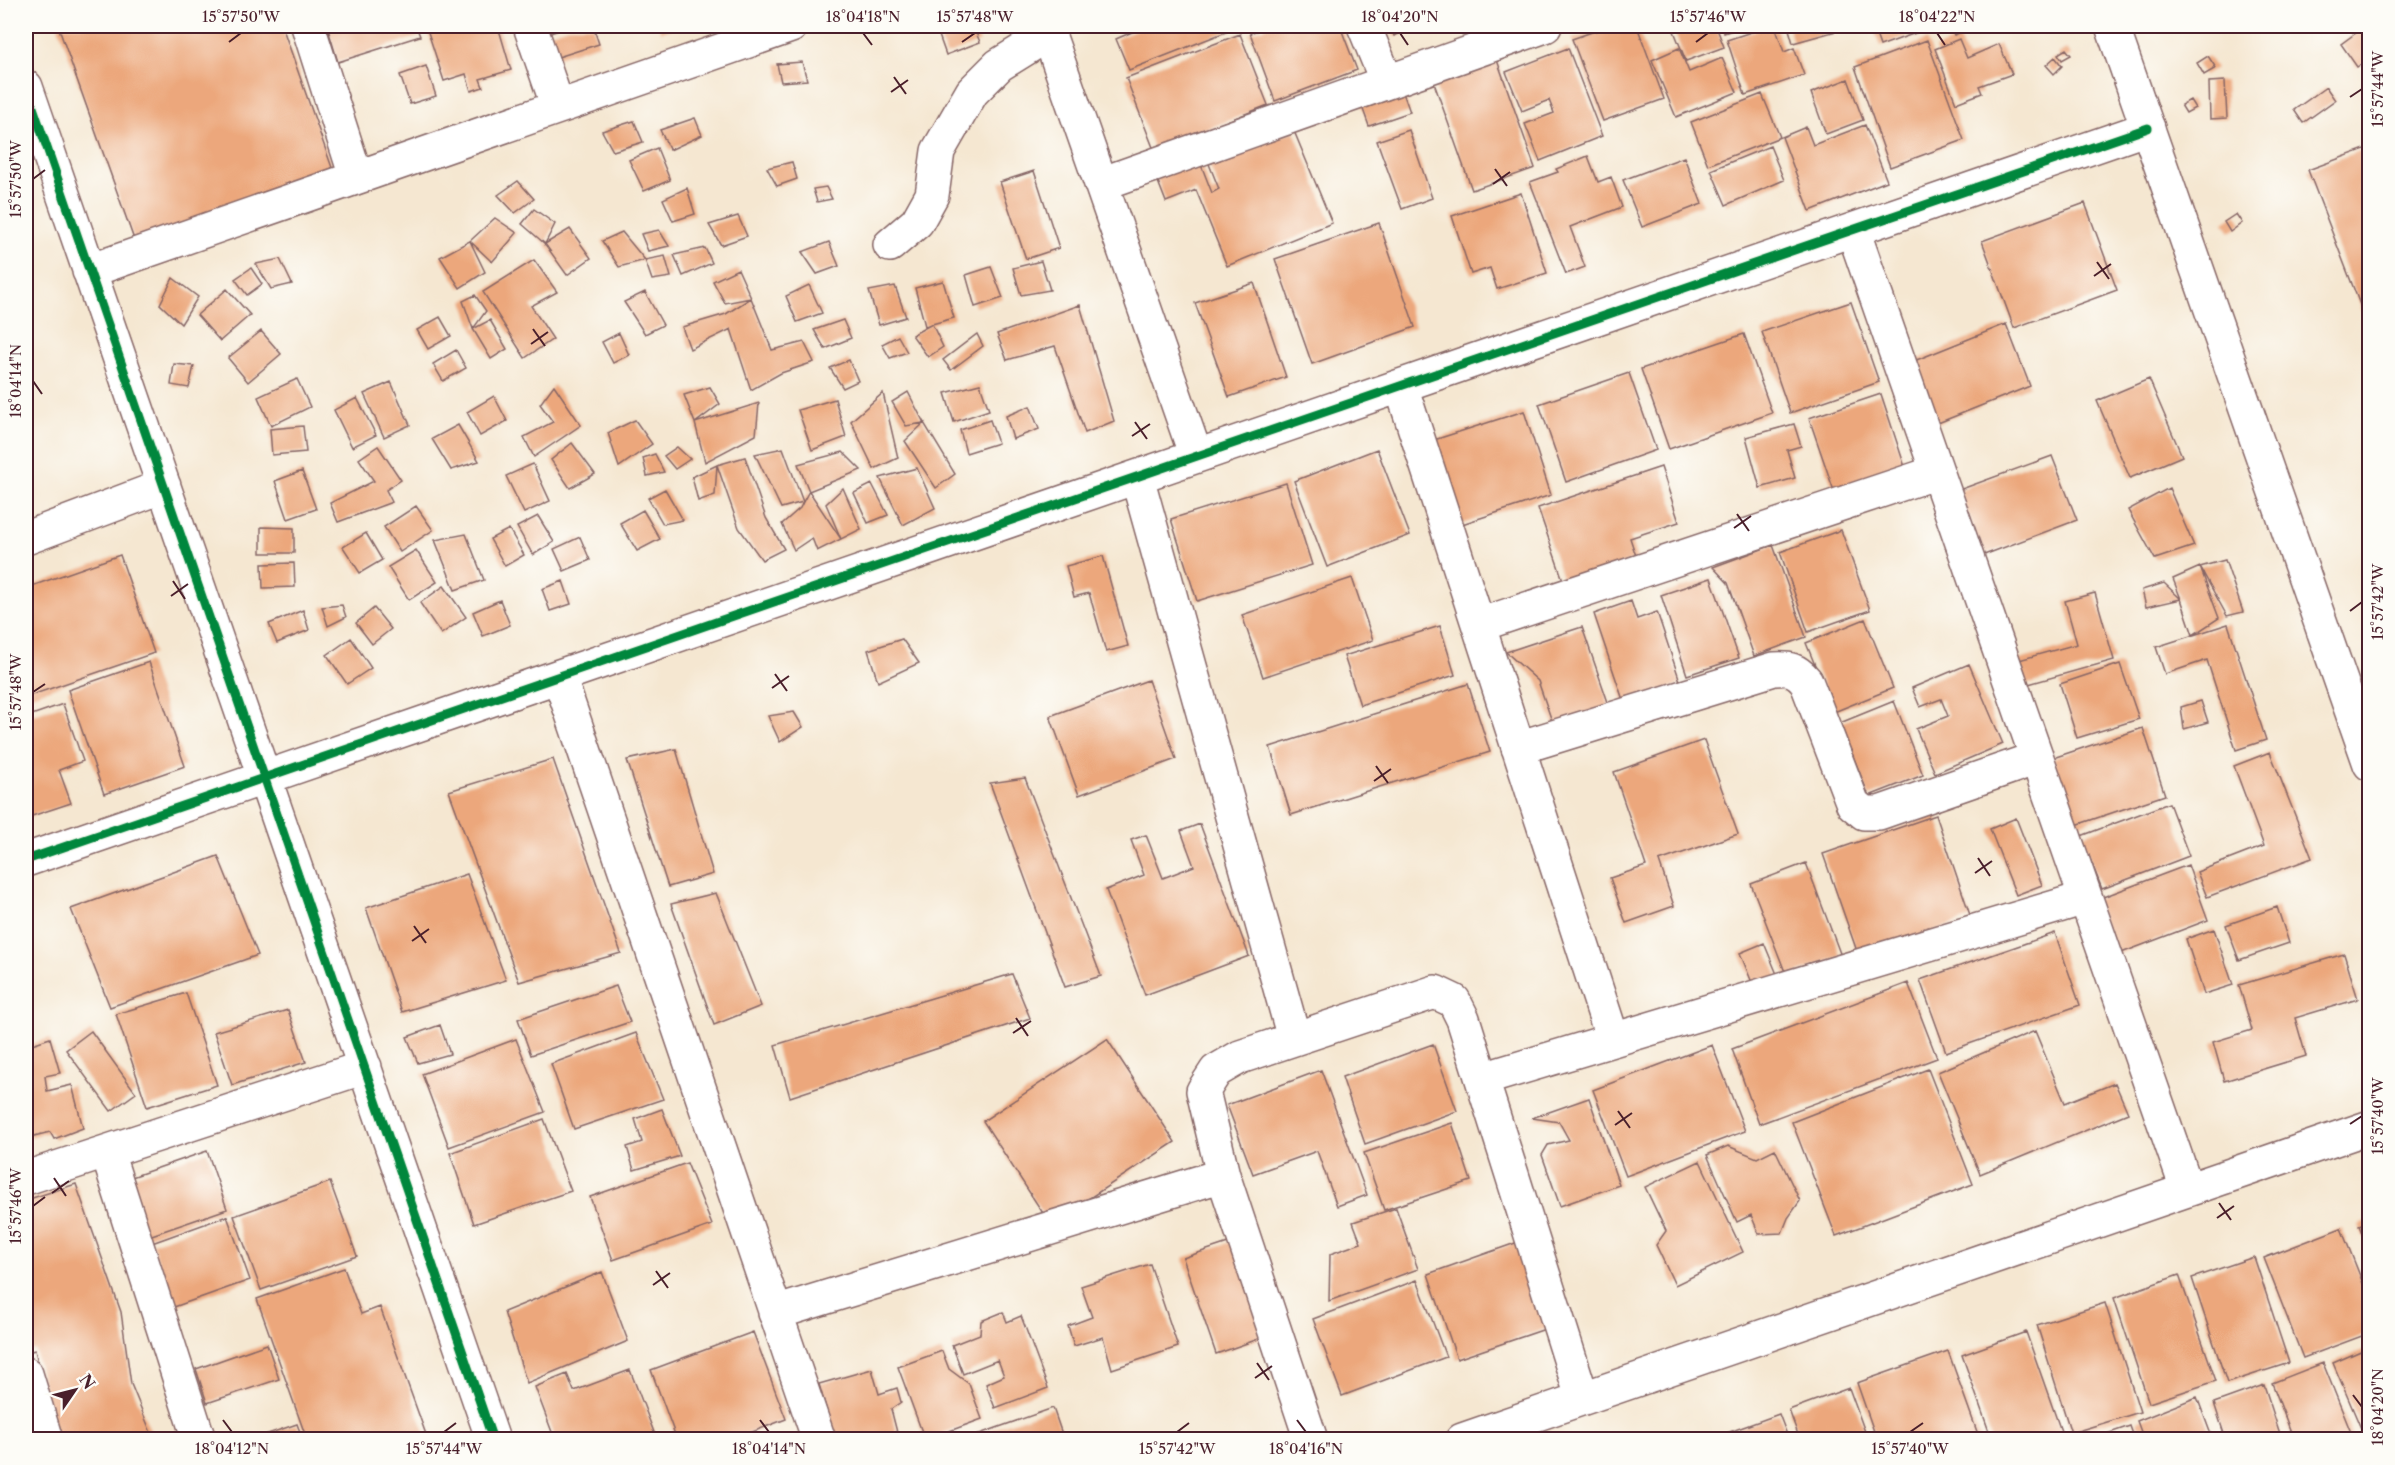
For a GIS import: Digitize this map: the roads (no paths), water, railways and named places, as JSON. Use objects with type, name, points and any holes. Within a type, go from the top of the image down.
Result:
[{"type":"street","points":[[308,26],[356,177]]},
{"type":"street","points":[[530,26],[558,107]]},
{"type":"street","points":[[89,271],[558,107],[757,31],[791,26]]},
{"type":"street","points":[[1364,26],[1387,82]]},
{"type":"street","points":[[1101,184],[1545,26]]},
{"type":"street","points":[[2112,26],[2370,764]]},
{"type":"street","points":[[890,245],[918,222],[932,195],[938,151],[972,92],[999,65],[1048,30],[1196,456]]},
{"type":"street","points":[[26,87],[493,1440]]},
{"type":"street","points":[[26,860],[2148,128]]},
{"type":"street","points":[[1853,230],[2187,1189]]},
{"type":"street","points":[[1401,386],[1613,1040]]},
{"type":"street","points":[[1479,625],[1937,472]]},
{"type":"street","points":[[1137,477],[1294,1038]]},
{"type":"street","points":[[26,538],[164,486]]},
{"type":"street","points":[[1518,748],[1774,669],[1786,668],[1797,670],[1806,681],[1853,804],[1864,813],[1879,813],[2037,758]]},
{"type":"street","points":[[559,676],[819,1440]]},
{"type":"street","points":[[1483,1079],[2085,898]]},
{"type":"street","points":[[1311,1440],[1224,1175],[1203,1091],[1216,1071],[1240,1057],[1435,992],[1454,1001],[1463,1018],[1582,1397]]},
{"type":"street","points":[[26,1178],[365,1067]]},
{"type":"street","points":[[1462,1440],[1540,1427],[1582,1397],[2370,1127]]},
{"type":"street","points":[[107,1152],[199,1440]]},
{"type":"street","points":[[776,1313],[1224,1175]]},
{"type":"street","points":[[26,1374],[46,1440]]}]
